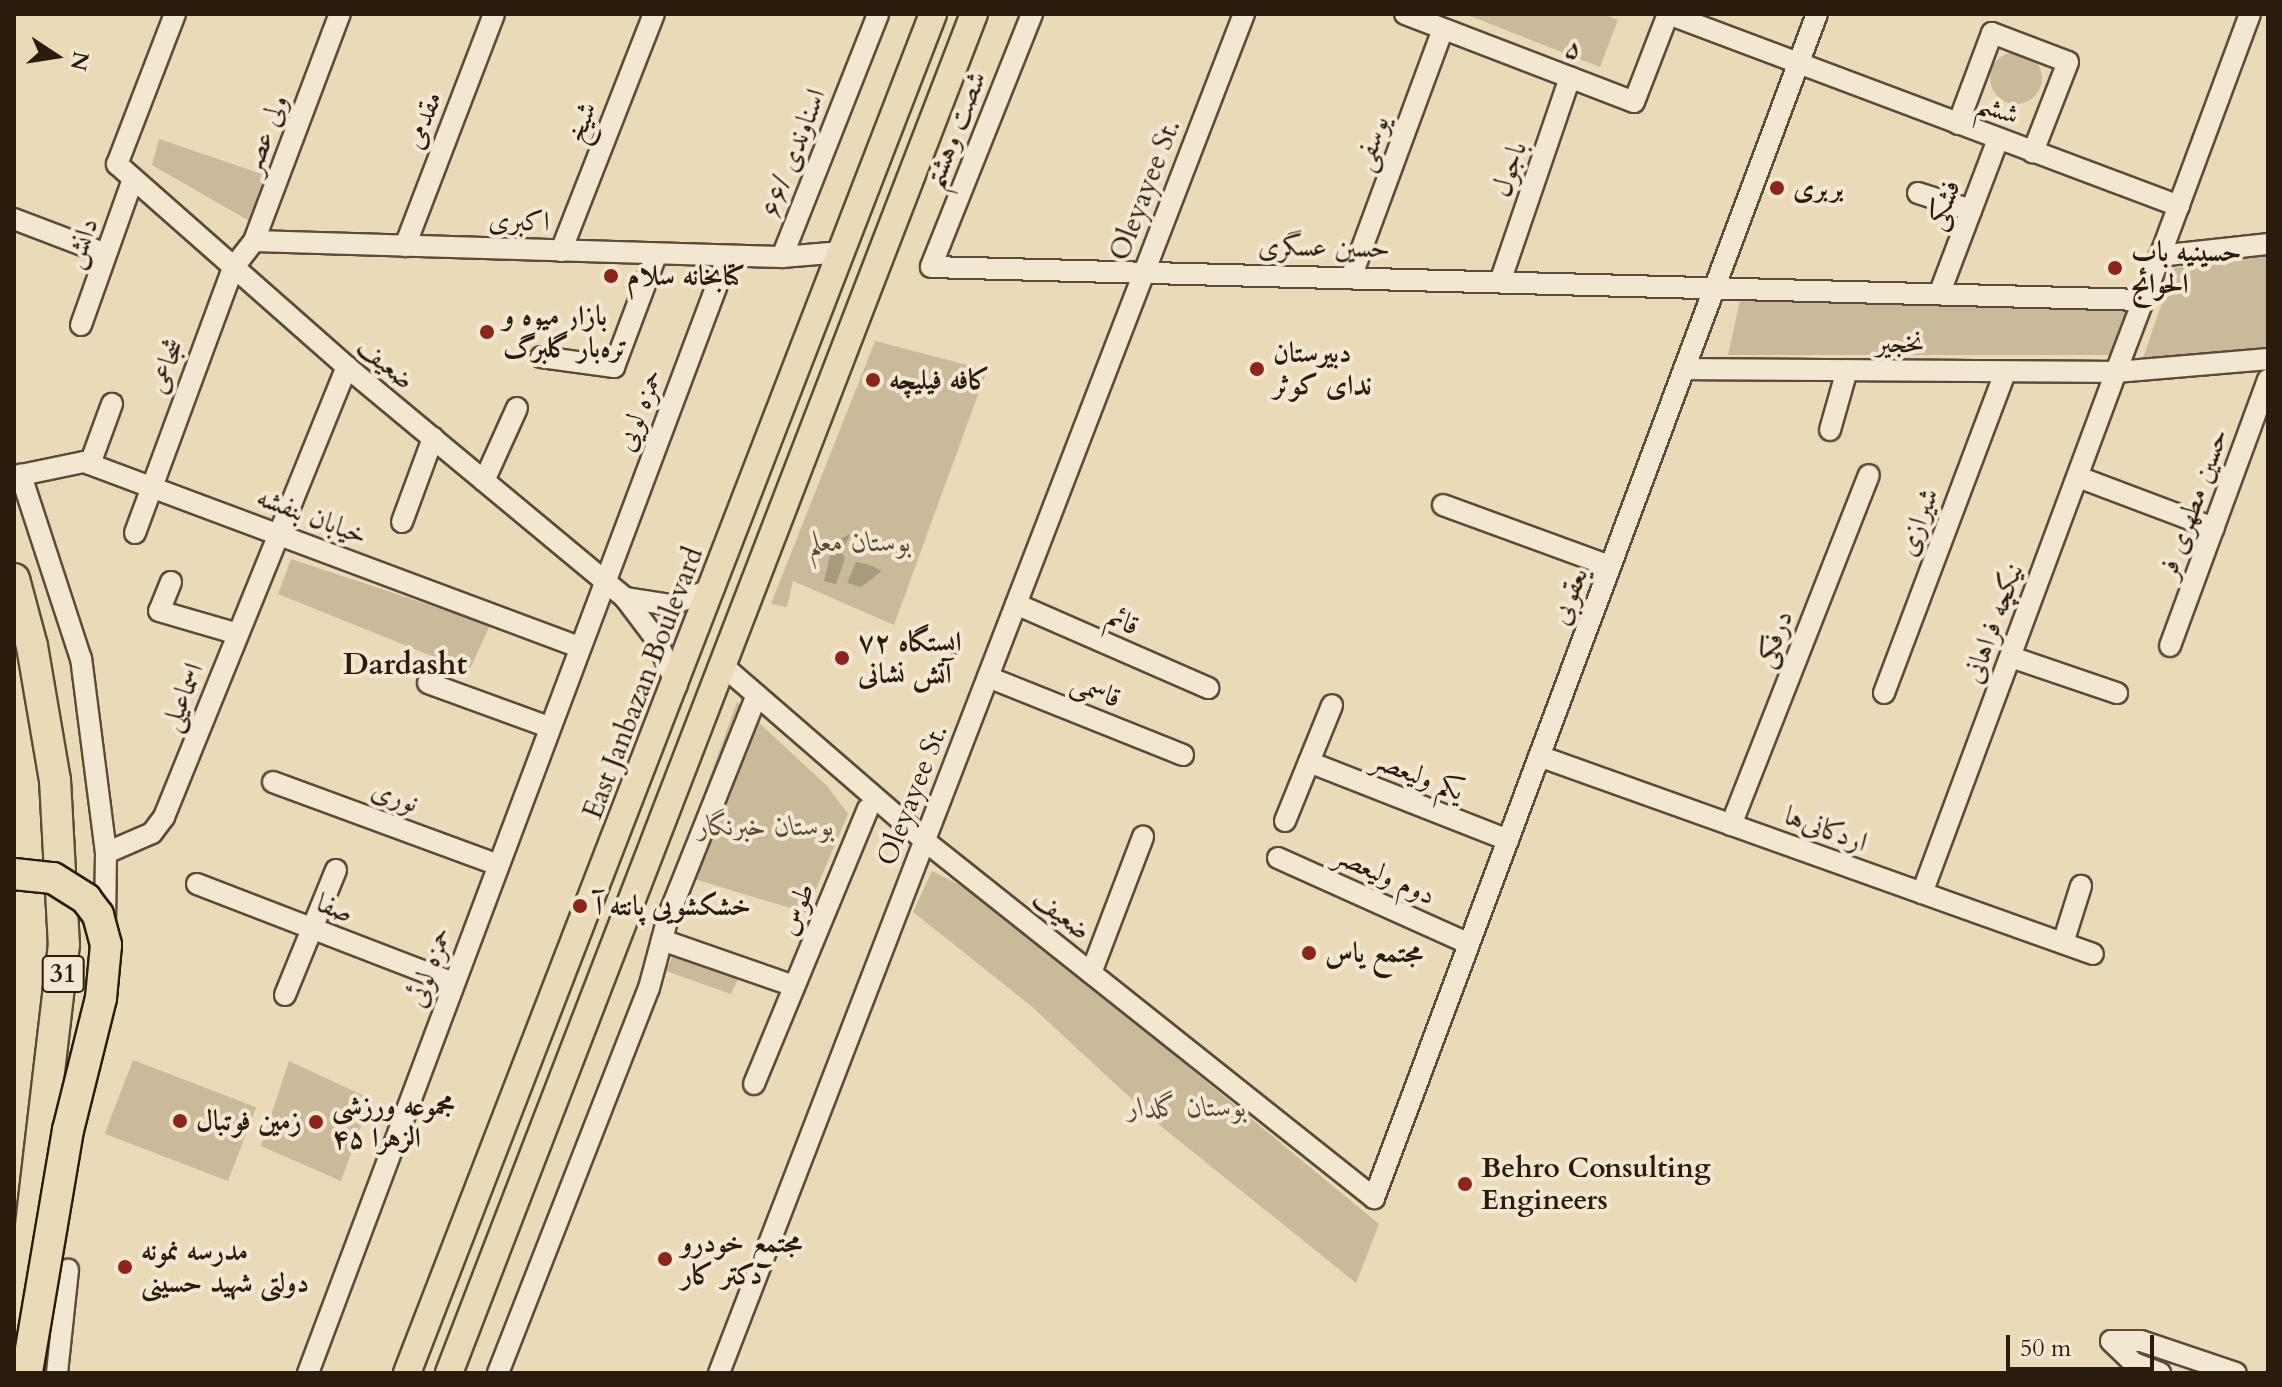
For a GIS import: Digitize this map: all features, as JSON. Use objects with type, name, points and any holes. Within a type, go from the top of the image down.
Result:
[{"type":"highway","name":"31","points":[[14,579],[32,646],[55,780],[64,944],[14,1371]]},
{"type":"highway","points":[[14,874],[53,878],[86,899],[98,915],[106,945],[101,998],[68,1130],[27,1373]]},
{"type":"main road","name":"East Janbazan Boulevard","points":[[407,1373],[677,686],[933,14]]},
{"type":"main road","points":[[449,1373],[974,14]]},
{"type":"street","name":"ضعیف","points":[[175,14],[117,164],[347,367],[625,598],[656,639],[677,686]]},
{"type":"street","name":"ولی عصر","points":[[233,268],[254,241],[340,14]]},
{"type":"street","name":"مقدمی","points":[[405,246],[494,14]]},
{"type":"street","name":"شیخ","points":[[561,251],[654,14]]},
{"type":"street","name":"اسناوندی /۶۶","points":[[842,252],[782,257],[878,14]]},
{"type":"street","name":"شصت وهشتم","points":[[931,267],[1032,14]]},
{"type":"street","name":"Oleyayee St.","points":[[719,1373],[1244,14]]},
{"type":"street","name":"۵","points":[[1405,14],[1634,102],[1668,14]]},
{"type":"street","name":"ششم","points":[[1668,14],[2179,206]]},
{"type":"street","name":"یعقوبی","points":[[1374,1198],[1817,14]]},
{"type":"street","points":[[2250,14],[2160,256],[2268,244]]},
{"type":"street","name":"یوسفی","points":[[1352,275],[1443,29]]},
{"type":"street","points":[[1958,124],[1992,33],[2068,62],[2033,152]]},
{"type":"street","name":"باجول","points":[[1501,279],[1570,77]]},
{"type":"street","name":"فشکی","points":[[1940,292],[1998,139]]},
{"type":"street","name":"دانش","points":[[81,325],[133,179]]},
{"type":"street","points":[[1918,193],[1971,210]]},
{"type":"street","points":[[14,219],[106,254]]},
{"type":"street","name":"اکبری","points":[[254,241],[727,258],[782,257]]},
{"type":"street","points":[[541,357],[614,367],[656,255]]},
{"type":"street","name":"نیکچه فراهانی","points":[[1922,893],[2160,256]]},
{"type":"street","name":"حمزه لویی","points":[[604,581],[727,258]]},
{"type":"street","name":"حسین عسگری","points":[[931,267],[1716,285]]},
{"type":"street","name":"شجاعی","points":[[135,533],[233,268]]},
{"type":"street","name":"نخجیر","points":[[1716,285],[2144,300]]},
{"type":"street","name":"نخجیر","points":[[1684,369],[2116,372],[2268,359]]},
{"type":"street","name":"اسماعیلی","points":[[106,853],[152,833],[164,817],[347,367]]},
{"type":"street","points":[[1830,430],[1847,370]]},
{"type":"street","name":"شیرازی","points":[[1884,693],[2005,372]]},
{"type":"street","name":"حسین مطهری فر","points":[[2170,646],[2268,379]]},
{"type":"street","points":[[90,464],[112,404]]},
{"type":"street","points":[[484,481],[517,408]]},
{"type":"street","points":[[402,522],[433,438]]},
{"type":"street","name":"خیابان بنفشه","points":[[106,853],[81,659],[21,475],[90,464],[151,484],[579,647]]},
{"type":"street","name":"درفکی","points":[[1731,825],[1869,475]]},
{"type":"street","points":[[2078,477],[2214,528]]},
{"type":"street","points":[[1443,505],[1610,566]]},
{"type":"street","name":"حمزه لوئی","points":[[308,1373],[604,581]]},
{"type":"street","points":[[171,582],[159,611],[238,634]]},
{"type":"street","points":[[625,598],[671,605],[714,588]]},
{"type":"street","name":"قائم","points":[[1016,604],[1208,688]]},
{"type":"street","points":[[2011,657],[2117,693]]},
{"type":"street","name":"ضعیف","points":[[721,664],[925,841],[1374,1198]]},
{"type":"street","name":"قاسمی","points":[[988,677],[1183,755]]},
{"type":"street","points":[[428,683],[549,727]]},
{"type":"street","points":[[498,1373],[644,1001],[662,940],[757,695]]},
{"type":"street","points":[[1285,821],[1332,705]]},
{"type":"street","name":"اردکانی‌ها","points":[[1539,756],[2093,954]]},
{"type":"street","name":"یکم ولیعصر","points":[[1309,762],[1508,840]]},
{"type":"street","name":"نوری","points":[[273,782],[498,865]]},
{"type":"street","name":"طوس","points":[[754,1084],[868,809]]},
{"type":"street","points":[[1091,973],[1143,837]]},
{"type":"street","points":[[104,986],[106,853]]},
{"type":"street","name":"دوم ولیعصر","points":[[1278,858],[1469,944]]},
{"type":"street","points":[[285,995],[336,870]]},
{"type":"street","name":"صفا","points":[[197,884],[453,983]]},
{"type":"street","points":[[2063,943],[2081,886]]},
{"type":"street","points":[[662,940],[794,986]]},
{"type":"street","points":[[57,1373],[68,1270]]},
{"type":"street","points":[[2160,1373],[2134,1363],[2111,1341],[2141,1341],[2236,1373]]},
{"type":"green space","points":[[1465,14],[1603,14],[1618,20],[1600,67]]},
{"type":"green space","points":[[2016,52],[2035,59],[2042,78],[2035,97],[2016,104],[1997,97],[1990,78],[1997,59]]},
{"type":"green space","points":[[159,139],[268,176],[251,222],[152,165]]},
{"type":"green space","points":[[2268,256],[2268,347],[2142,361],[2174,268]]},
{"type":"green space","points":[[1741,296],[2128,308],[2113,355],[1728,355]]},
{"type":"green space","name":"بوستان معلم","points":[[875,341],[987,370],[894,625],[793,581],[787,607],[771,604]]},
{"type":"green space","points":[[291,559],[490,625],[469,671],[278,594]]},
{"type":"green space","name":"بوستان خبرنگار","points":[[737,702],[828,787],[848,814],[806,913],[675,873]]},
{"type":"green space","name":"بوستان گلدار","points":[[932,871],[981,896],[1379,1224],[1356,1283],[1162,1127],[1030,1005],[913,912]]},
{"type":"green space","points":[[675,950],[742,971],[731,994],[666,971]]},
{"type":"green space","name":"زمین فوتبال","points":[[133,1060],[256,1107],[228,1181],[105,1134]]},
{"type":"green space","name":"مجموعه ورزشی الزهرا ۴۵","points":[[289,1061],[371,1099],[341,1181],[261,1146]]},
{"type":"shaded area","points":[[851,534],[841,551],[845,559],[836,584],[824,581],[833,542]]},
{"type":"shaded area","points":[[856,562],[882,571],[861,587],[847,583]]},
{"type":"place","name":"بربری","points":[[1777,188]]},
{"type":"place","name":"حسینیه باب الحوائج","points":[[2115,268]]},
{"type":"place","name":"کتابخانه سلام","points":[[611,276]]},
{"type":"place","name":"بازار میوه و تره‌بار گلبرگ","points":[[487,332]]},
{"type":"place","name":"دبیرستان ندای کوثر","points":[[1257,369]]},
{"type":"place","name":"کافه فیلیچه","points":[[873,380]]},
{"type":"place","name":"ایستگاه ۷۲ آتش نشانی","points":[[842,658]]},
{"type":"place","name":"خشکشویی پانته آ","points":[[580,906]]},
{"type":"place","name":"مجتمع یاس","points":[[1309,953]]},
{"type":"place","name":"زمین فوتبال","points":[[180,1121]]},
{"type":"place","name":"مجموعه ورزشی الزهرا ۴۵","points":[[316,1122]]},
{"type":"place","name":"Behro Consulting Engineers","points":[[1465,1184]]},
{"type":"place","name":"مجتمع خودرو دکتر کار","points":[[665,1259]]},
{"type":"place","name":"مدرسه نمونه دولتی شهید حسینی","points":[[125,1267]]},
{"type":"district","name":"Dardasht","points":[[405,665]]}]
